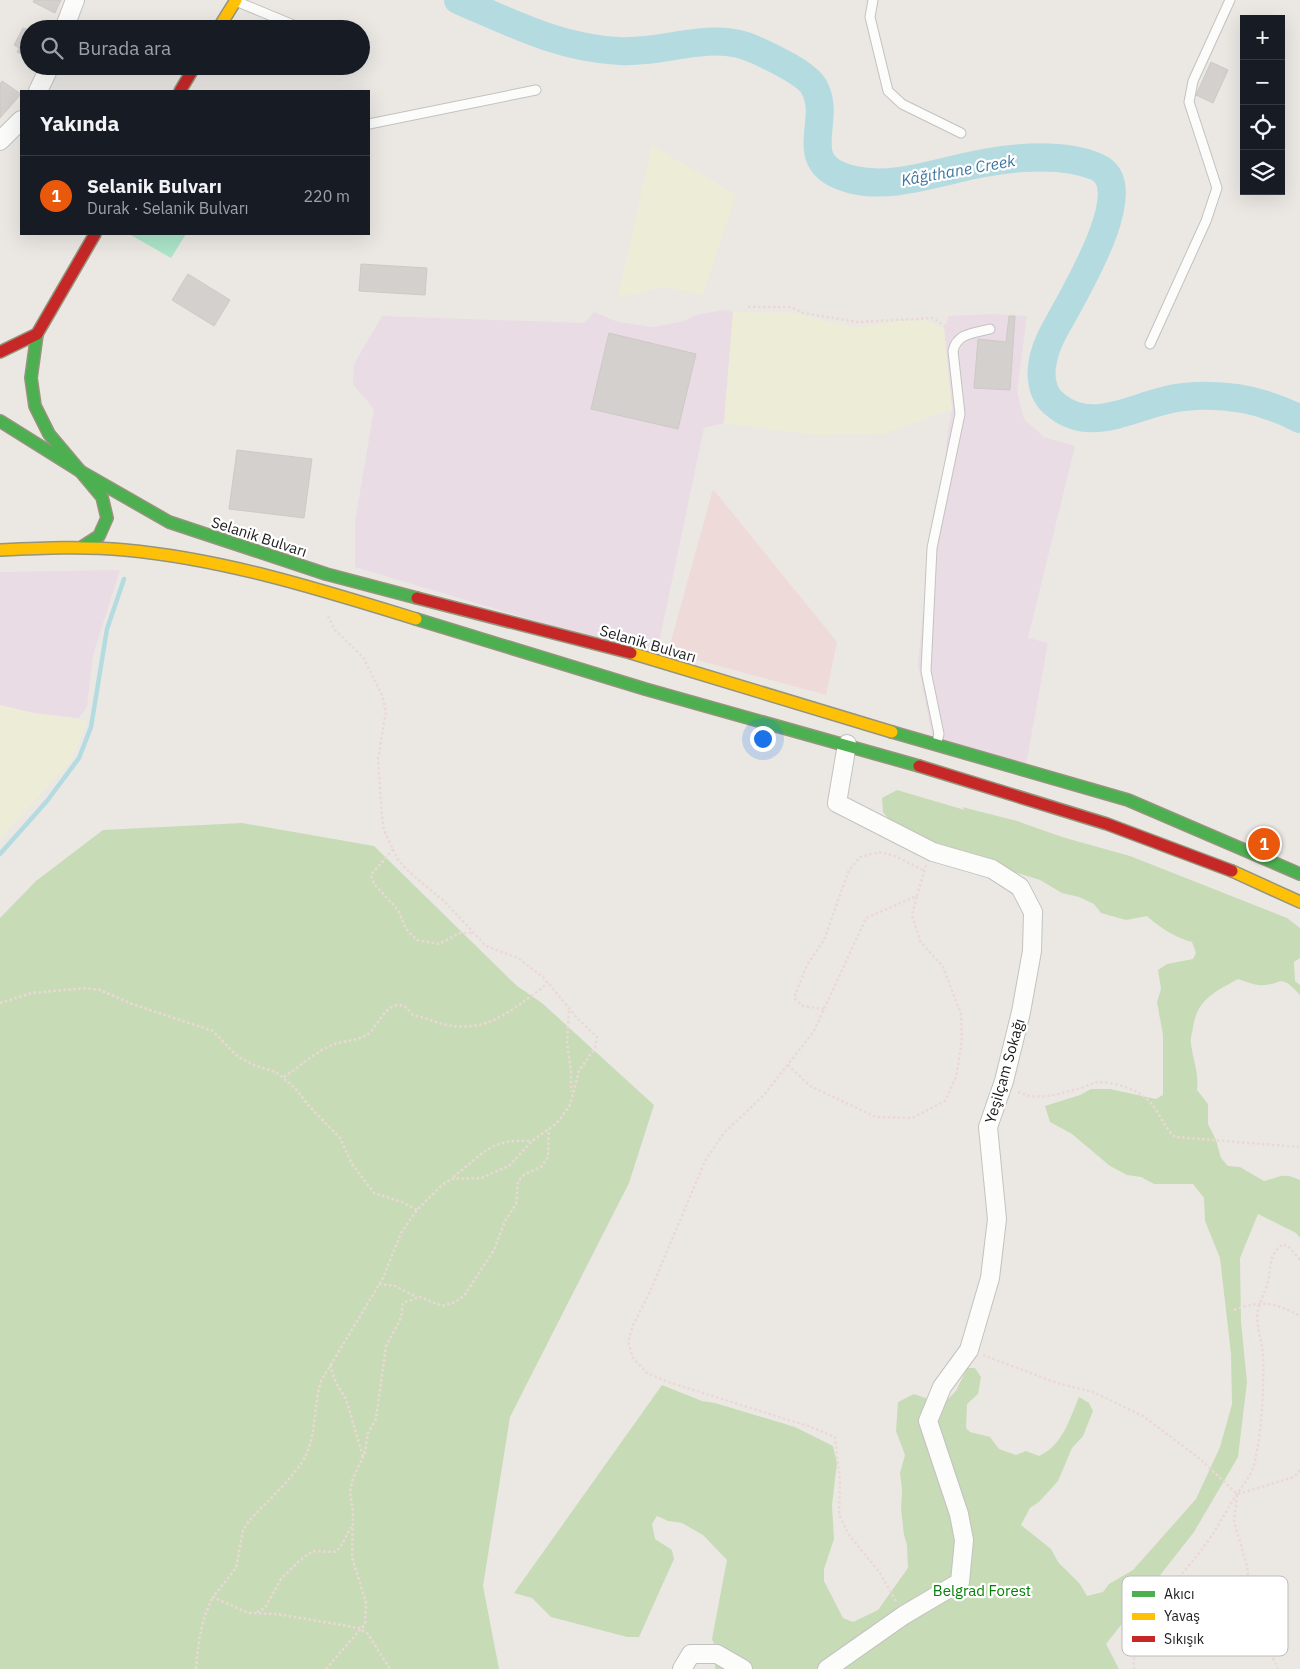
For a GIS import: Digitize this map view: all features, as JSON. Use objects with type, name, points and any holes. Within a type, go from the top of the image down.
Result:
[{"type":"main road","points":[[224,20],[236,0]]},
{"type":"main road","points":[[181,90],[190,75]]},
{"type":"main road","points":[[82,547],[99,536],[107,518],[102,497],[49,434],[35,406],[31,378],[37,334],[57,303],[94,235]]},
{"type":"main road","points":[[0,352],[37,334]]},
{"type":"main road","name":"Selanik Bulvarı","points":[[0,421],[80,471],[169,522],[326,574],[639,655],[936,745],[1128,800],[1300,874]]},
{"type":"main road","points":[[0,542],[23,549]]},
{"type":"main road","points":[[0,550],[82,547],[141,552],[236,568],[316,589],[678,698],[847,744],[1079,813],[1174,846],[1254,879],[1300,902]]},
{"type":"street","points":[[67,20],[74,0]]},
{"type":"street","points":[[38,90],[46,75]]},
{"type":"street","points":[[0,141],[20,121]]},
{"type":"street","name":"Yeşilçam Sokağı","points":[[826,1669],[904,1615],[960,1582],[964,1540],[928,1421],[942,1387],[969,1350],[990,1278],[996,1219],[988,1127],[1003,1086],[1023,1004],[1032,951],[1033,912],[1020,887],[992,869],[933,852],[837,803],[847,744]]},
{"type":"street","points":[[682,1669],[691,1654],[717,1654],[743,1669]]},
{"type":"lane","points":[[236,0],[282,20]]},
{"type":"lane","points":[[873,0],[870,17],[888,91],[902,104],[961,133]]},
{"type":"lane","points":[[1150,344],[1206,220],[1217,188],[1189,102],[1194,81],[1230,0]]},
{"type":"lane","points":[[370,124],[536,90]]},
{"type":"lane","points":[[936,745],[939,734],[926,671],[932,548],[960,414],[953,351],[955,343],[960,337],[990,329]]},
{"type":"path","points":[[748,307],[790,307],[804,313],[857,322],[933,318],[960,337]]},
{"type":"path","points":[[316,589],[334,630],[363,657],[382,695],[386,711],[378,759],[384,830],[393,849],[406,869],[446,903],[486,946],[518,958],[548,984],[569,1009],[597,1037],[598,1043],[579,1071],[564,1115],[532,1141],[516,1160],[497,1173],[481,1178],[451,1179]]},
{"type":"path","points":[[393,849],[371,875],[374,884],[398,910],[410,934],[417,940],[439,944],[460,933],[473,932]]},
{"type":"path","points":[[824,1009],[803,1006],[794,998],[807,966],[824,940],[849,870],[860,857],[879,852],[895,856],[923,870]]},
{"type":"path","points":[[788,1065],[810,1086],[876,1116],[912,1118],[945,1101],[956,1077],[962,1041],[961,1014],[944,968],[920,941],[912,915],[923,870],[933,852]]},
{"type":"path","points":[[904,1615],[880,1573],[849,1535],[839,1516],[840,1482],[835,1437],[808,1426],[668,1382],[647,1373],[633,1358],[628,1342],[633,1325],[649,1294],[705,1162],[724,1133],[751,1109],[814,1032],[866,918],[918,896]]},
{"type":"path","points":[[284,1077],[316,1053],[334,1044],[366,1036],[390,1008],[398,1005],[405,1006],[414,1016],[446,1025],[472,1027],[487,1024],[548,984]]},
{"type":"path","points":[[0,1003],[32,993],[86,988],[100,990],[132,1004],[213,1031],[245,1061],[276,1072],[284,1077],[340,1138],[352,1164],[374,1192],[402,1202],[417,1210]]},
{"type":"path","points":[[569,1009],[568,1050],[571,1072],[571,1098]]},
{"type":"path","points":[[1003,1086],[1027,1096],[1047,1098],[1099,1082],[1120,1086],[1143,1096],[1160,1116],[1165,1129],[1175,1137],[1300,1147]]},
{"type":"path","points":[[379,1284],[395,1286],[418,1298],[442,1306],[456,1302],[464,1296],[494,1250],[506,1221],[516,1204],[518,1181],[525,1174],[541,1167],[548,1158],[549,1129]]},
{"type":"path","points":[[196,1669],[203,1620],[213,1597],[236,1568],[244,1530],[249,1521],[302,1462],[315,1423],[317,1395],[330,1364],[379,1284],[401,1233],[417,1210],[442,1185],[487,1149],[500,1142],[532,1141]]},
{"type":"path","points":[[1179,1576],[1206,1545],[1237,1494],[1251,1475],[1258,1450],[1263,1378],[1263,1353],[1257,1328],[1260,1304],[1268,1282],[1270,1261],[1276,1249],[1283,1244],[1290,1248],[1300,1260]]},
{"type":"path","points":[[326,1669],[365,1624],[366,1610],[352,1557],[350,1492],[352,1481],[363,1457],[368,1433],[376,1419],[386,1346],[401,1318],[403,1303],[418,1298]]},
{"type":"path","points":[[1234,1310],[1267,1302],[1284,1307],[1300,1316]]},
{"type":"path","points":[[969,1350],[1057,1383],[1093,1392],[1143,1416],[1199,1458],[1237,1494]]},
{"type":"path","points":[[330,1364],[336,1383],[346,1399],[363,1457]]},
{"type":"path","points":[[1294,1478],[1300,1470]]},
{"type":"path","points":[[1237,1494],[1294,1478],[1300,1480]]},
{"type":"path","points":[[1237,1494],[1234,1521],[1248,1576]]},
{"type":"path","points":[[255,1613],[265,1608],[281,1579],[312,1551],[334,1552],[340,1548],[352,1525]]},
{"type":"path","points":[[213,1597],[237,1609],[255,1613],[277,1614],[361,1630],[376,1645],[390,1669]]},
{"type":"path","points":[[1134,1656],[1133,1667],[1135,1669]]},
{"type":"path","points":[[1272,1656],[1278,1669]]},
{"type":"shaded area","points":[[723,310],[733,312],[724,423],[704,428],[656,657],[355,567],[355,521],[374,409],[353,384],[354,364],[382,316],[584,323],[594,312],[618,322],[654,327],[684,321],[696,315]]},
{"type":"shaded area","points":[[991,314],[1027,316],[1017,391],[1024,419],[1044,437],[1075,446],[1028,638],[1048,643],[1026,765],[933,741],[918,665],[923,613],[941,518],[947,438],[952,409],[944,329],[949,316]]},
{"type":"shaded area","points":[[713,489],[837,642],[826,695],[668,652]]},
{"type":"shaded area","points":[[120,570],[93,655],[87,707],[79,718],[34,713],[0,705],[0,572]]},
{"type":"green space","points":[[652,145],[736,195],[703,295],[667,287],[618,297]]},
{"type":"green space","points":[[131,235],[185,235],[171,258]]},
{"type":"green space","points":[[733,312],[792,313],[857,328],[898,321],[925,320],[944,329],[952,409],[883,434],[814,435],[724,423]]},
{"type":"green space","points":[[0,705],[34,713],[87,721],[72,760],[0,839]]},
{"type":"green space","name":"Belgrad Forest","points":[[897,790],[965,810],[962,807],[1017,821],[1062,837],[1130,856],[1287,918],[1300,928],[1300,958],[1294,962],[1295,981],[1300,985],[1300,995],[1293,987],[1283,981],[1258,985],[1238,979],[1222,988],[1203,1003],[1195,1018],[1191,1036],[1197,1072],[1197,1090],[1208,1104],[1208,1124],[1216,1140],[1221,1158],[1228,1166],[1240,1167],[1264,1181],[1285,1176],[1300,1180],[1300,1238],[1296,1233],[1258,1214],[1240,1258],[1241,1321],[1247,1382],[1238,1457],[1194,1532],[1159,1576],[1123,1576],[1133,1570],[1196,1499],[1220,1447],[1232,1404],[1231,1354],[1220,1258],[1205,1221],[1204,1198],[1193,1184],[1154,1184],[1141,1177],[1127,1175],[1110,1166],[1072,1134],[1050,1122],[1045,1106],[1080,1095],[1091,1089],[1110,1089],[1156,1099],[1163,1095],[1163,1035],[1157,1002],[1161,989],[1158,970],[1167,964],[1193,959],[1196,953],[1192,942],[1168,932],[1147,916],[1126,920],[1101,913],[1094,904],[1079,897],[1062,893],[1040,880],[1011,871],[976,855],[921,838],[891,822],[883,812],[882,798]]},
{"type":"green space","points":[[242,823],[374,846],[517,986],[542,1003],[654,1105],[629,1183],[510,1417],[483,1586],[499,1669],[0,1669],[0,918],[36,881],[103,830]]},
{"type":"green space","name":"Belgrad Forest","points":[[967,1368],[975,1368],[981,1377],[978,1394],[967,1404],[966,1428],[970,1432],[990,1437],[999,1449],[1016,1455],[1026,1451],[1039,1456],[1047,1451],[1060,1439],[1079,1397],[1089,1403],[1093,1411],[1083,1436],[1072,1448],[1058,1481],[1039,1502],[1030,1508],[1021,1525],[1051,1549],[1058,1562],[1080,1584],[1087,1596],[1103,1592],[1109,1584],[1122,1576],[1122,1624],[1106,1644],[1119,1669],[715,1669],[716,1649],[712,1639],[727,1560],[703,1535],[682,1523],[668,1521],[657,1516],[652,1524],[655,1539],[672,1550],[674,1559],[639,1637],[627,1637],[551,1617],[532,1598],[514,1593],[662,1385],[702,1401],[715,1403],[795,1427],[833,1446],[837,1463],[832,1505],[834,1539],[824,1569],[824,1581],[843,1618],[853,1622],[878,1610],[908,1568],[907,1545],[901,1509],[902,1489],[900,1473],[905,1455],[896,1431],[898,1402],[914,1394],[931,1400],[948,1399],[956,1391]]},
{"type":"building","points":[[34,0],[61,0],[55,13],[33,2]]},
{"type":"building","points":[[20,34],[20,53],[17,52],[19,48],[14,45]]},
{"type":"building","points":[[1211,62],[1228,70],[1213,103],[1196,95]]},
{"type":"building","points":[[2,81],[20,95],[0,118],[0,84]]},
{"type":"building","points":[[361,264],[427,268],[425,295],[359,291]]},
{"type":"building","points":[[188,274],[230,300],[214,326],[172,300]]},
{"type":"building","points":[[1009,316],[1015,316],[1010,390],[974,388],[978,339],[1006,342]]},
{"type":"building","points":[[609,333],[696,354],[678,429],[591,409]]},
{"type":"building","points":[[237,450],[312,459],[304,518],[229,509]]},
{"type":"waterway","name":"Kâğıthane Creek","points":[[458,0],[536,33],[556,40],[597,49],[636,51],[706,42],[723,42],[740,44],[756,50],[804,76],[814,87],[819,100],[820,114],[818,153],[824,164],[835,173],[854,180],[878,183],[901,181],[984,163],[1023,158],[1062,158],[1097,167],[1109,179],[1112,198],[1107,222],[1097,249],[1045,352],[1042,363],[1042,380],[1045,391],[1051,401],[1072,415],[1087,418],[1103,418],[1184,397],[1229,397],[1272,407],[1300,419]]},
{"type":"waterway","points":[[0,854],[47,801],[79,758],[91,727],[107,629],[124,579]]},
{"type":"traffic: fast","points":[[37,334],[31,378],[35,406],[49,434],[102,497],[107,518],[99,536],[82,547]]},
{"type":"traffic: fast","points":[[0,421],[80,471],[169,522],[326,574],[417,598]]},
{"type":"traffic: fast","points":[[416,619],[645,689],[919,766]]},
{"type":"traffic: fast","points":[[892,732],[1128,800],[1300,874]]},
{"type":"traffic: slow","points":[[224,20],[236,0]]},
{"type":"traffic: slow","points":[[0,550],[94,548],[162,554],[199,560],[272,577],[416,619]]},
{"type":"traffic: slow","points":[[631,653],[892,732]]},
{"type":"traffic: slow","points":[[1232,871],[1300,902]]},
{"type":"traffic: jam","points":[[181,90],[190,75]]},
{"type":"traffic: jam","points":[[37,334],[94,235]]},
{"type":"traffic: jam","points":[[0,352],[37,334]]},
{"type":"traffic: jam","points":[[417,598],[631,653]]},
{"type":"traffic: jam","points":[[919,766],[1107,824],[1232,871]]},
{"type":"place","name":"Selanik Bulvarı","points":[[1264,844]]}]
